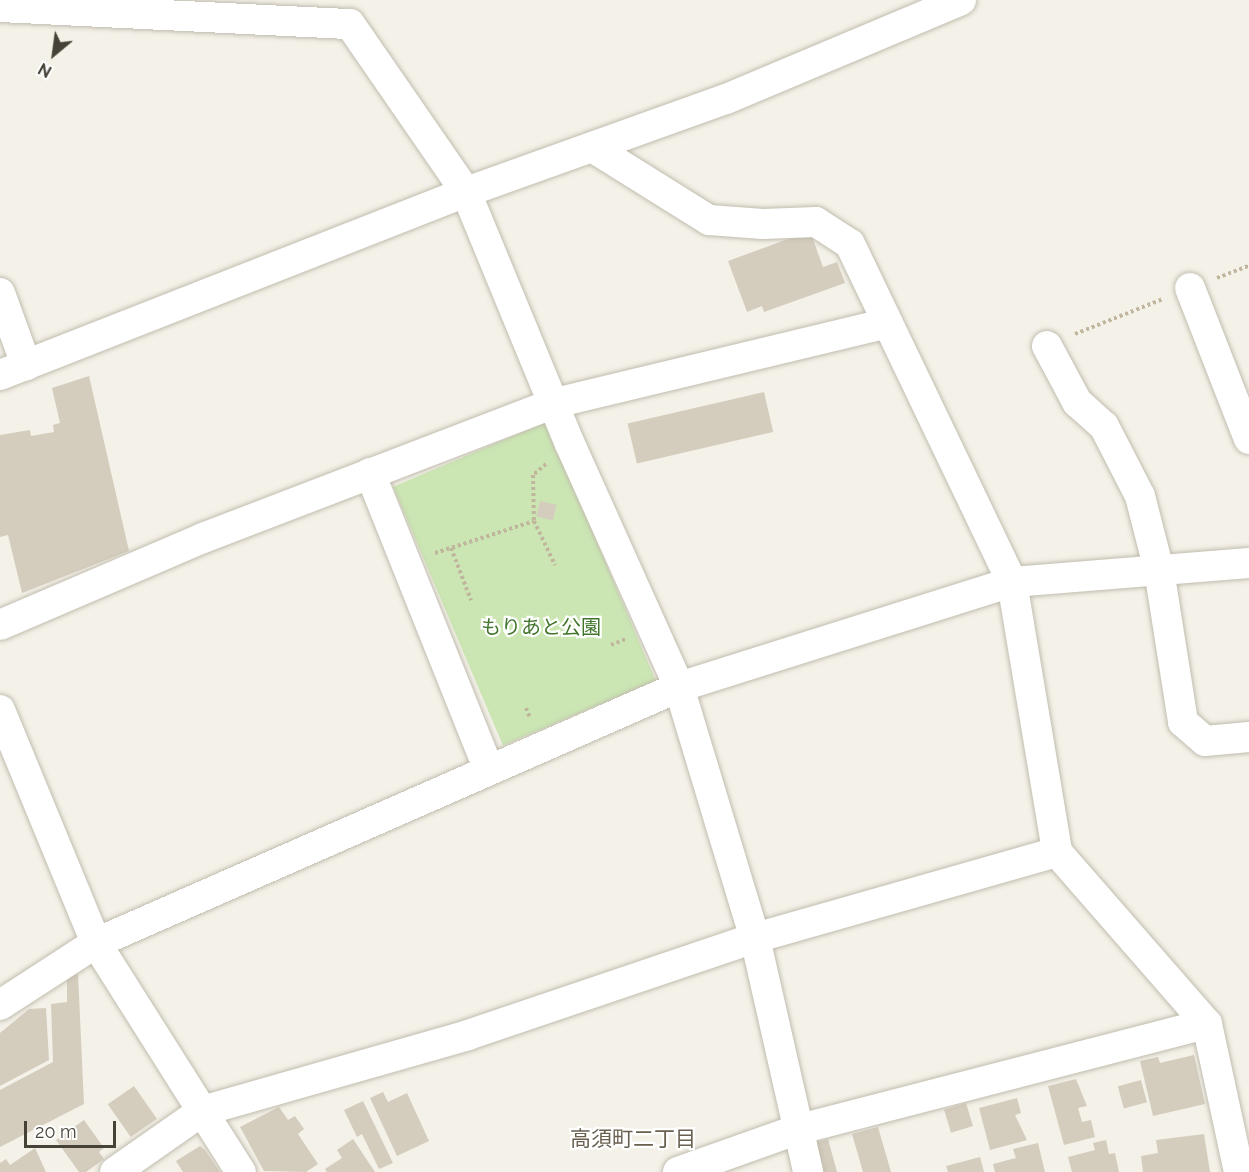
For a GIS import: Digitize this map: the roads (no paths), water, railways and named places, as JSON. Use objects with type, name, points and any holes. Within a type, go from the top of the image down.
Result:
[{"type":"street","points":[[0,293],[13,370],[466,192],[726,99],[961,0]]},
{"type":"street","points":[[0,7],[350,24],[466,192],[570,444],[679,687],[755,939],[796,1130],[808,1172]]},
{"type":"street","points":[[592,147],[709,220],[763,224],[816,222],[850,244],[1012,582],[1057,852],[1208,1024],[1239,1172]]},
{"type":"street","points":[[1190,288],[1249,439]]},
{"type":"street","points":[[0,625],[203,538],[555,403],[888,323]]},
{"type":"street","points":[[1047,346],[1077,402],[1104,426],[1140,496],[1159,570],[1184,722],[1205,741],[1249,737]]},
{"type":"street","points":[[370,473],[404,563],[488,768]]},
{"type":"street","points":[[0,1005],[96,943],[488,768],[679,687],[1012,582],[1249,562]]},
{"type":"street","points":[[0,710],[96,943],[241,1172]]},
{"type":"street","points":[[115,1172],[202,1111],[468,1035],[755,939],[1057,852]]},
{"type":"street","points":[[678,1172],[796,1130],[1208,1024]]},
{"type":"district","name":"高須町二丁目","points":[[633,1139]]},
{"type":"park label","name":"もりあと公園","points":[[541,627]]}]
